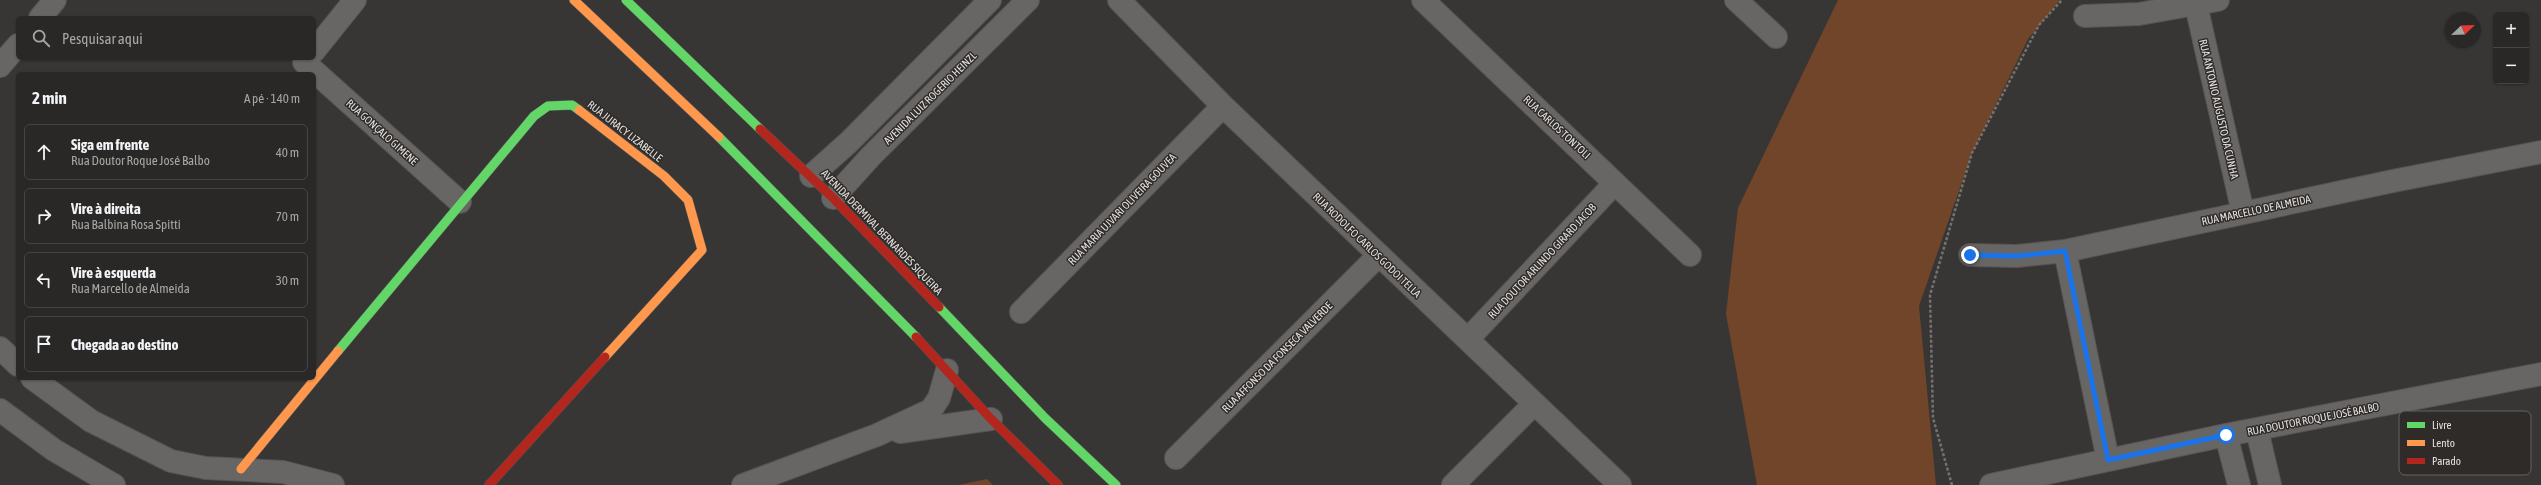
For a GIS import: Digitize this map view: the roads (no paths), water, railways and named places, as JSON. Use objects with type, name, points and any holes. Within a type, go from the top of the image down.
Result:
[{"type":"main road","points":[[574,0],[746,162],[947,370],[991,419],[1058,485]]},
{"type":"main road","name":"AVENIDA DERMIVAL BERNARDES SIQUEIRA","points":[[626,0],[811,176],[1045,418],[1116,485]]},
{"type":"main road","name":"RUA JURACY LIZABELLE","points":[[316,378],[460,202],[534,116],[548,106],[572,105],[664,176],[688,200],[702,250],[489,485]]},
{"type":"main road","name":"RUA JURACY LIZABELLE","points":[[241,469],[314,380]]},
{"type":"street","points":[[42,16],[55,0]]},
{"type":"street","points":[[316,48],[355,0]]},
{"type":"street","points":[[811,176],[849,142],[990,0]]},
{"type":"street","name":"AVENIDA LUIZ ROGERIO HEINZL","points":[[833,198],[871,156],[1028,0]]},
{"type":"street","name":"RUA RODOLFO CARLOS GODOI TELLA","points":[[1119,0],[1223,106],[1378,256],[1468,339],[1620,485]]},
{"type":"street","name":"RUA CARLOS TONTOLI","points":[[1423,0],[1690,255]]},
{"type":"street","points":[[1736,0],[1776,37]]},
{"type":"street","points":[[2085,16],[2139,14],[2218,0]]},
{"type":"street","name":"RUA ANTONIO AUGUSTO DA CUNHA","points":[[2196,5],[2243,213]]},
{"type":"street","points":[[0,66],[16,47]]},
{"type":"street","name":"RUA GONÇALO GIMENE","points":[[305,61],[460,202]]},
{"type":"street","name":"RUA MARIA UJVARI OLIVEIRA GOUVEA","points":[[1021,312],[1223,106]]},
{"type":"street","name":"RUA MARCELLO DE ALMEIDA","points":[[1970,255],[2017,256],[2065,251],[2541,152]]},
{"type":"street","name":"RUA DOUTOR ARLINDO GIRARD JACOB","points":[[1468,339],[1615,183]]},
{"type":"street","points":[[2065,251],[2108,460]]},
{"type":"street","name":"RUA AFFONSO DA FONSECA VALVERDE","points":[[1176,458],[1378,256]]},
{"type":"street","points":[[0,348],[16,363]]},
{"type":"street","points":[[743,485],[877,435],[930,410],[939,398],[947,370]]},
{"type":"street","name":"RUA DOUTOR ROQUE JOSÉ BALBO","points":[[1991,485],[2226,435],[2541,374]]},
{"type":"street","points":[[35,380],[91,421],[171,461],[206,468],[283,472],[333,485]]},
{"type":"street","points":[[1453,485],[1534,404]]},
{"type":"street","points":[[0,410],[54,450],[114,485]]},
{"type":"street","points":[[877,435],[991,419]]},
{"type":"street","points":[[2257,430],[2270,485]]},
{"type":"street","points":[[2226,435],[2239,485]]}]
